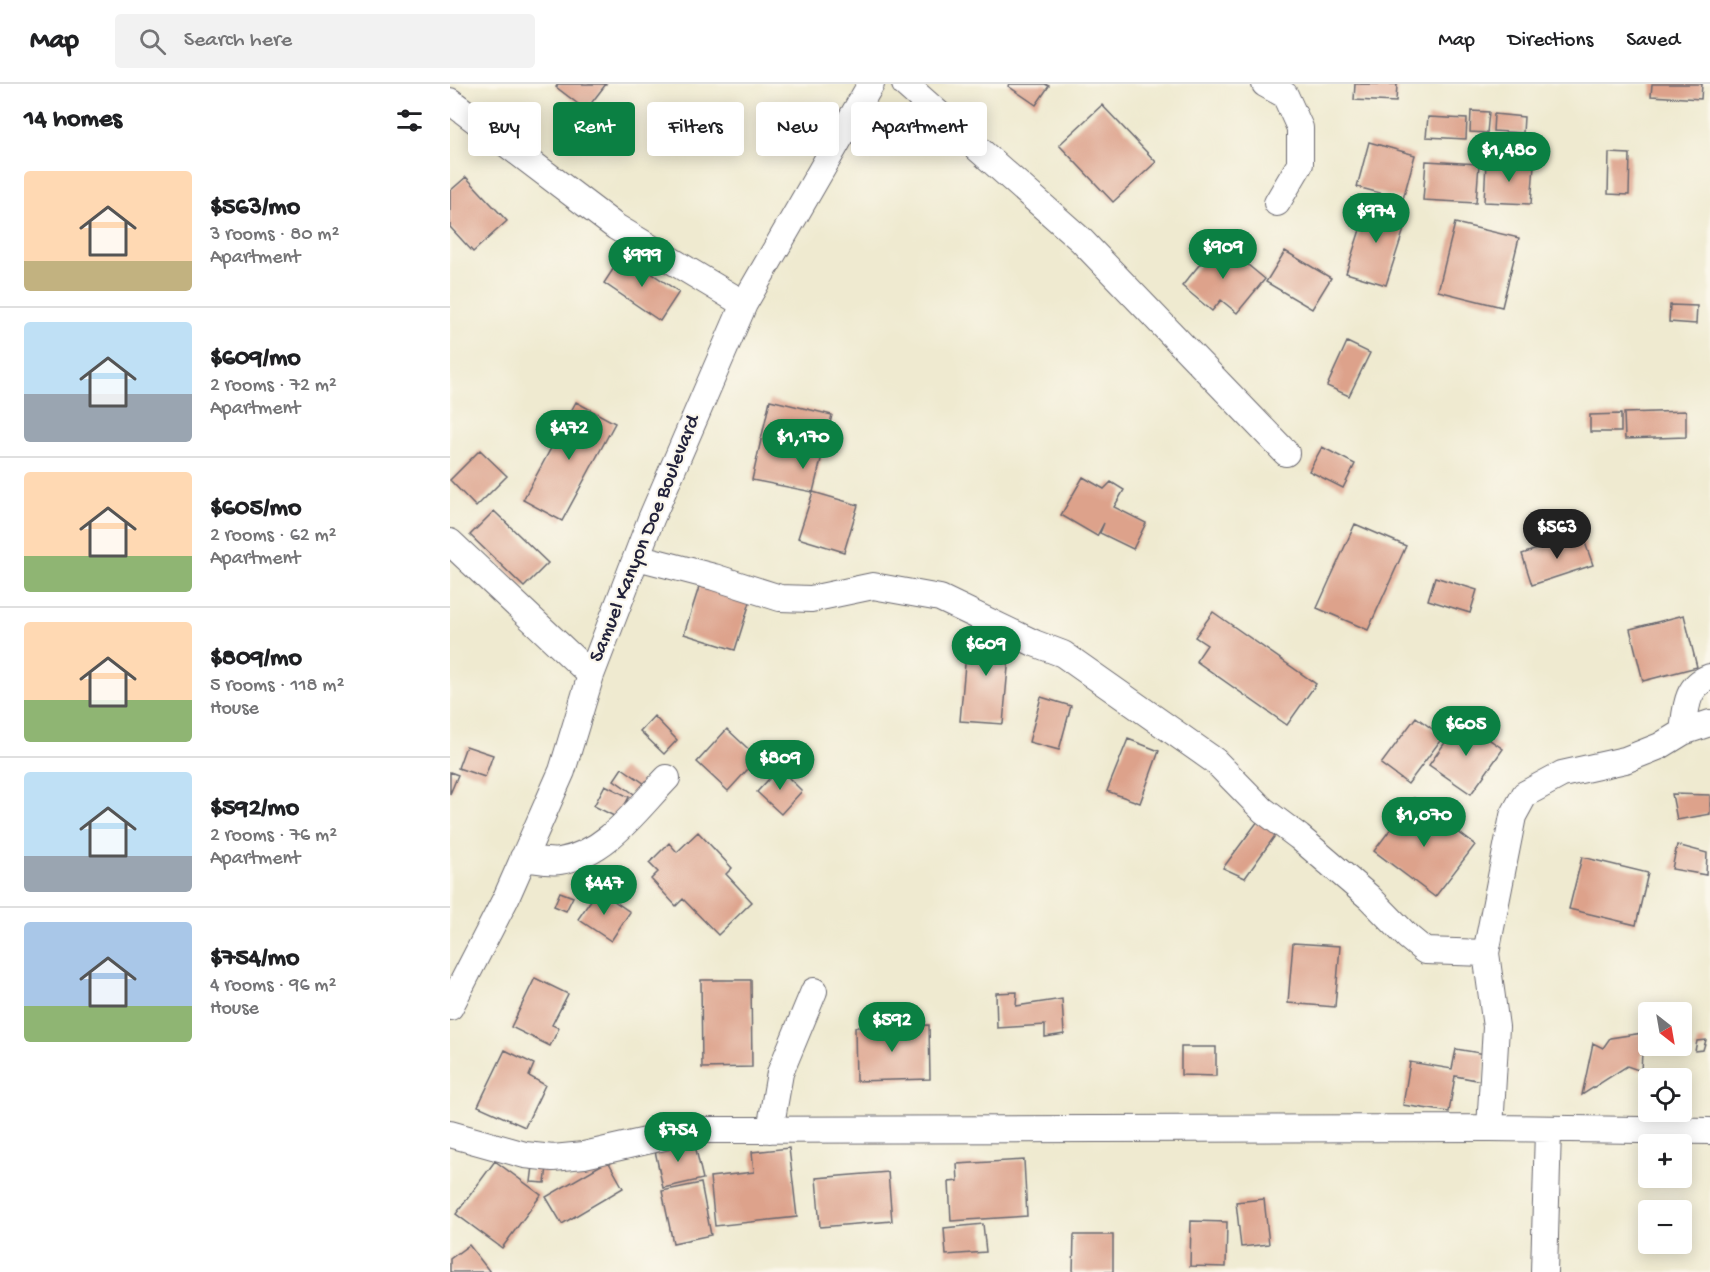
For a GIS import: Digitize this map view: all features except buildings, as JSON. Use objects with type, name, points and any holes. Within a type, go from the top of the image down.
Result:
[{"type":"street","name":"Samuel Kanyon Doe Boulevard","points":[[450,1007],[506,898],[562,771],[591,675],[637,557],[744,304],[871,84]]},
{"type":"street","points":[[905,84],[1081,240],[1286,453]]},
{"type":"street","points":[[1265,84],[1285,95],[1300,128],[1300,164],[1277,203]]},
{"type":"street","points":[[450,101],[616,227],[744,304]]},
{"type":"street","points":[[450,542],[591,675]]},
{"type":"street","points":[[637,557],[714,577],[780,598],[811,599],[873,586],[940,598],[1034,643],[1063,654],[1215,761],[1263,810],[1370,897],[1408,938],[1425,951],[1486,953]]},
{"type":"street","points":[[1683,732],[1687,699],[1700,680],[1710,677]]},
{"type":"street","points":[[1490,1128],[1496,1027],[1486,953],[1513,816],[1525,794],[1562,774],[1625,760],[1660,746],[1683,732],[1710,723]]},
{"type":"street","points":[[523,858],[558,862],[605,843],[667,778]]},
{"type":"street","points":[[770,1130],[780,1073],[814,991]]},
{"type":"street","points":[[450,1134],[525,1155],[553,1158],[584,1155],[695,1130],[1490,1128],[1710,1131]]},
{"type":"street","points":[[1544,1272],[1548,1130]]}]
